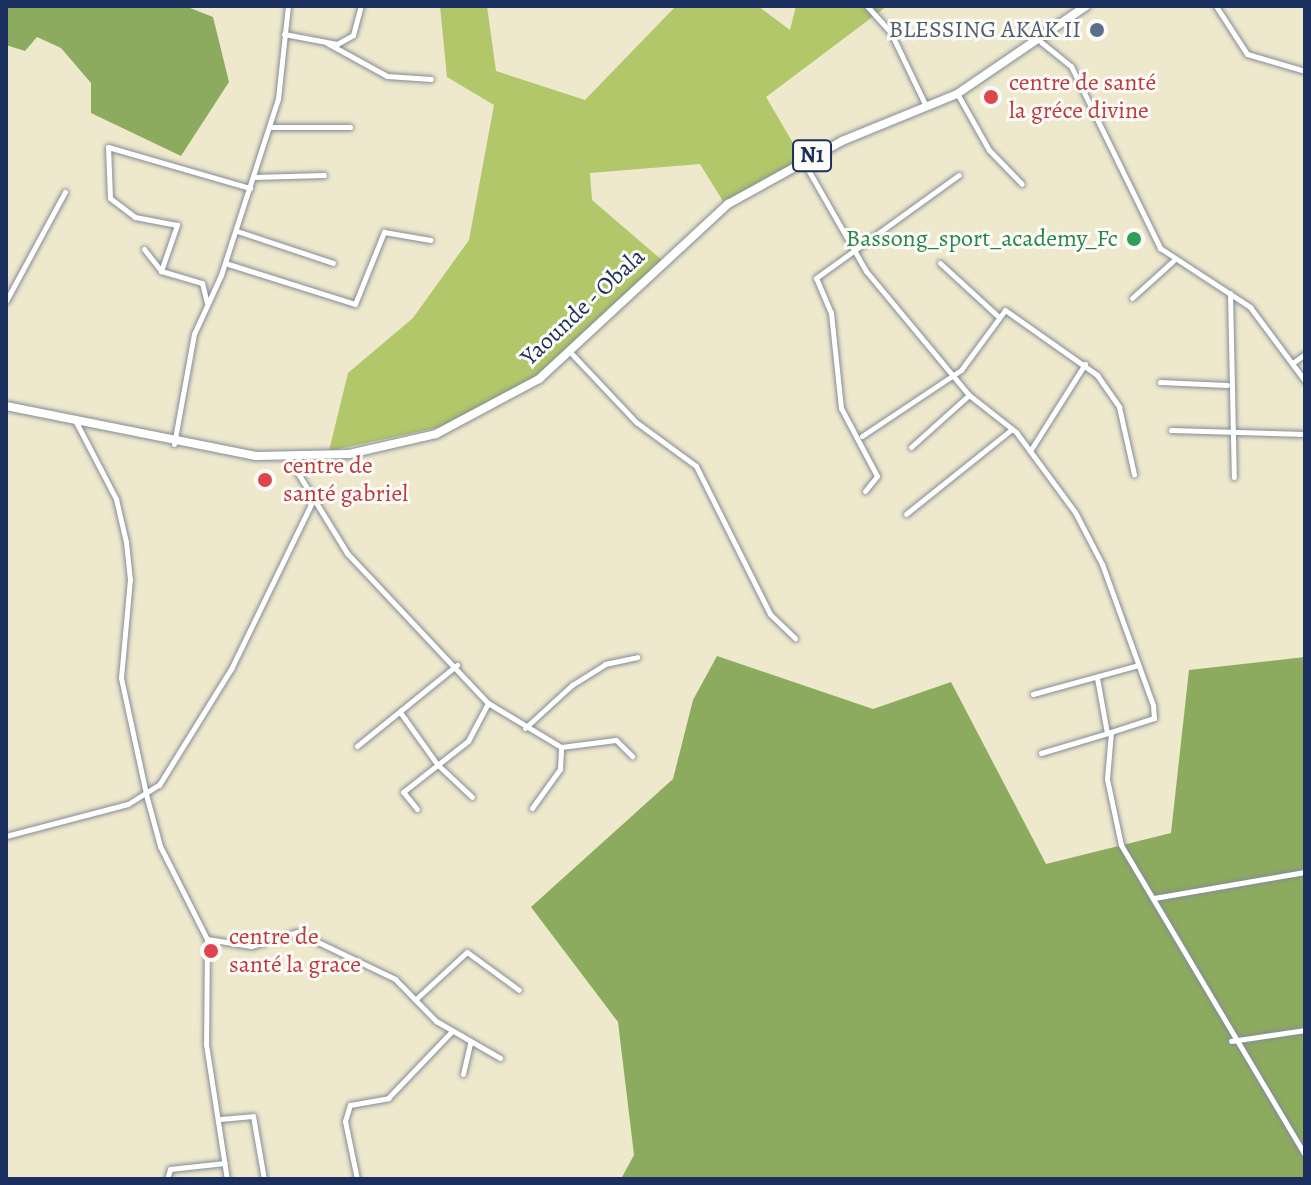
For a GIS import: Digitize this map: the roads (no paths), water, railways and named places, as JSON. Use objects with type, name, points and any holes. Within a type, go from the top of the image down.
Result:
[{"type":"highway","name":"Yaounde - Obala","points":[[6,406],[174,444],[288,457],[379,449],[436,434],[500,404],[571,353],[705,221],[803,160],[957,94],[1041,42],[1086,6]]},
{"type":"street","points":[[174,444],[189,349],[237,231],[271,127],[288,6]]},
{"type":"street","points":[[327,43],[353,35],[361,6]]},
{"type":"street","points":[[867,6],[891,33],[926,106]]},
{"type":"street","points":[[1216,6],[1247,54],[1305,71]]},
{"type":"street","points":[[284,34],[327,43],[351,63],[387,76],[431,79]]},
{"type":"street","points":[[1041,42],[1071,66],[1147,226],[1173,261],[1230,292],[1268,324],[1305,381]]},
{"type":"street","points":[[957,94],[985,143],[1022,184]]},
{"type":"street","points":[[271,127],[350,127]]},
{"type":"street","points":[[161,271],[177,225],[135,217],[110,198],[108,147],[250,188]]},
{"type":"street","points":[[803,160],[854,249],[969,395],[1012,429],[1030,451],[1102,564],[1154,718],[1041,753]]},
{"type":"street","points":[[253,177],[324,175]]},
{"type":"street","points":[[865,491],[877,476],[862,436],[841,408],[831,313],[816,278],[959,175]]},
{"type":"street","points":[[6,301],[65,192]]},
{"type":"street","points":[[237,231],[333,263]]},
{"type":"street","points":[[225,263],[355,304],[384,232],[430,240]]},
{"type":"street","points":[[144,249],[161,271],[202,283],[207,304]]},
{"type":"street","points":[[1132,298],[1173,261]]},
{"type":"street","points":[[940,263],[999,317]]},
{"type":"street","points":[[1230,292],[1227,385],[1234,477]]},
{"type":"street","points":[[862,436],[952,374],[1005,310],[1085,364],[1119,407],[1134,474]]},
{"type":"street","points":[[571,353],[636,422],[696,466],[766,606],[795,638]]},
{"type":"street","points":[[1294,362],[1305,354]]},
{"type":"street","points":[[1030,451],[1085,364]]},
{"type":"street","points":[[1160,382],[1227,385]]},
{"type":"street","points":[[911,447],[969,395]]},
{"type":"street","points":[[76,422],[116,499],[126,542],[130,579],[121,678],[147,798],[160,846],[207,939],[206,1044],[227,1179]]},
{"type":"street","points":[[906,514],[1012,429]]},
{"type":"street","points":[[1171,430],[1305,434]]},
{"type":"street","points":[[288,457],[365,574],[457,665],[488,703],[561,747],[616,740],[632,756]]},
{"type":"street","points":[[6,836],[147,798],[174,769],[231,669],[315,496]]},
{"type":"street","points":[[525,728],[583,678],[637,657]]},
{"type":"street","points":[[357,746],[457,665]]},
{"type":"street","points":[[1033,694],[1138,665]]},
{"type":"street","points":[[1097,678],[1109,733],[1107,779],[1121,845],[1154,898],[1231,1041],[1305,1155]]},
{"type":"street","points":[[417,809],[403,792],[468,741],[488,703]]},
{"type":"street","points":[[400,712],[437,764],[472,797]]},
{"type":"street","points":[[532,808],[560,769],[561,747]]},
{"type":"street","points":[[1154,898],[1305,872]]},
{"type":"street","points":[[207,939],[251,946],[297,932],[395,979],[451,1032],[500,1058]]},
{"type":"street","points":[[416,999],[467,952],[519,990]]},
{"type":"street","points":[[1231,1041],[1305,1030]]},
{"type":"street","points":[[357,1179],[345,1121],[350,1105],[388,1098],[451,1032]]},
{"type":"street","points":[[463,1074],[470,1043]]},
{"type":"street","points":[[220,1119],[253,1116],[264,1179]]},
{"type":"street","points":[[167,1179],[170,1169],[225,1163]]},
{"type":"place","name":"BLESSING AKAK II","points":[[1097,30]]},
{"type":"place","name":"centre de santé la gréce divine","points":[[991,97]]},
{"type":"place","name":"Bassong_sport_academy_Fc","points":[[1134,239]]},
{"type":"place","name":"centre de santé gabriel","points":[[265,480]]},
{"type":"place","name":"centre de santé la grace","points":[[211,951]]}]
